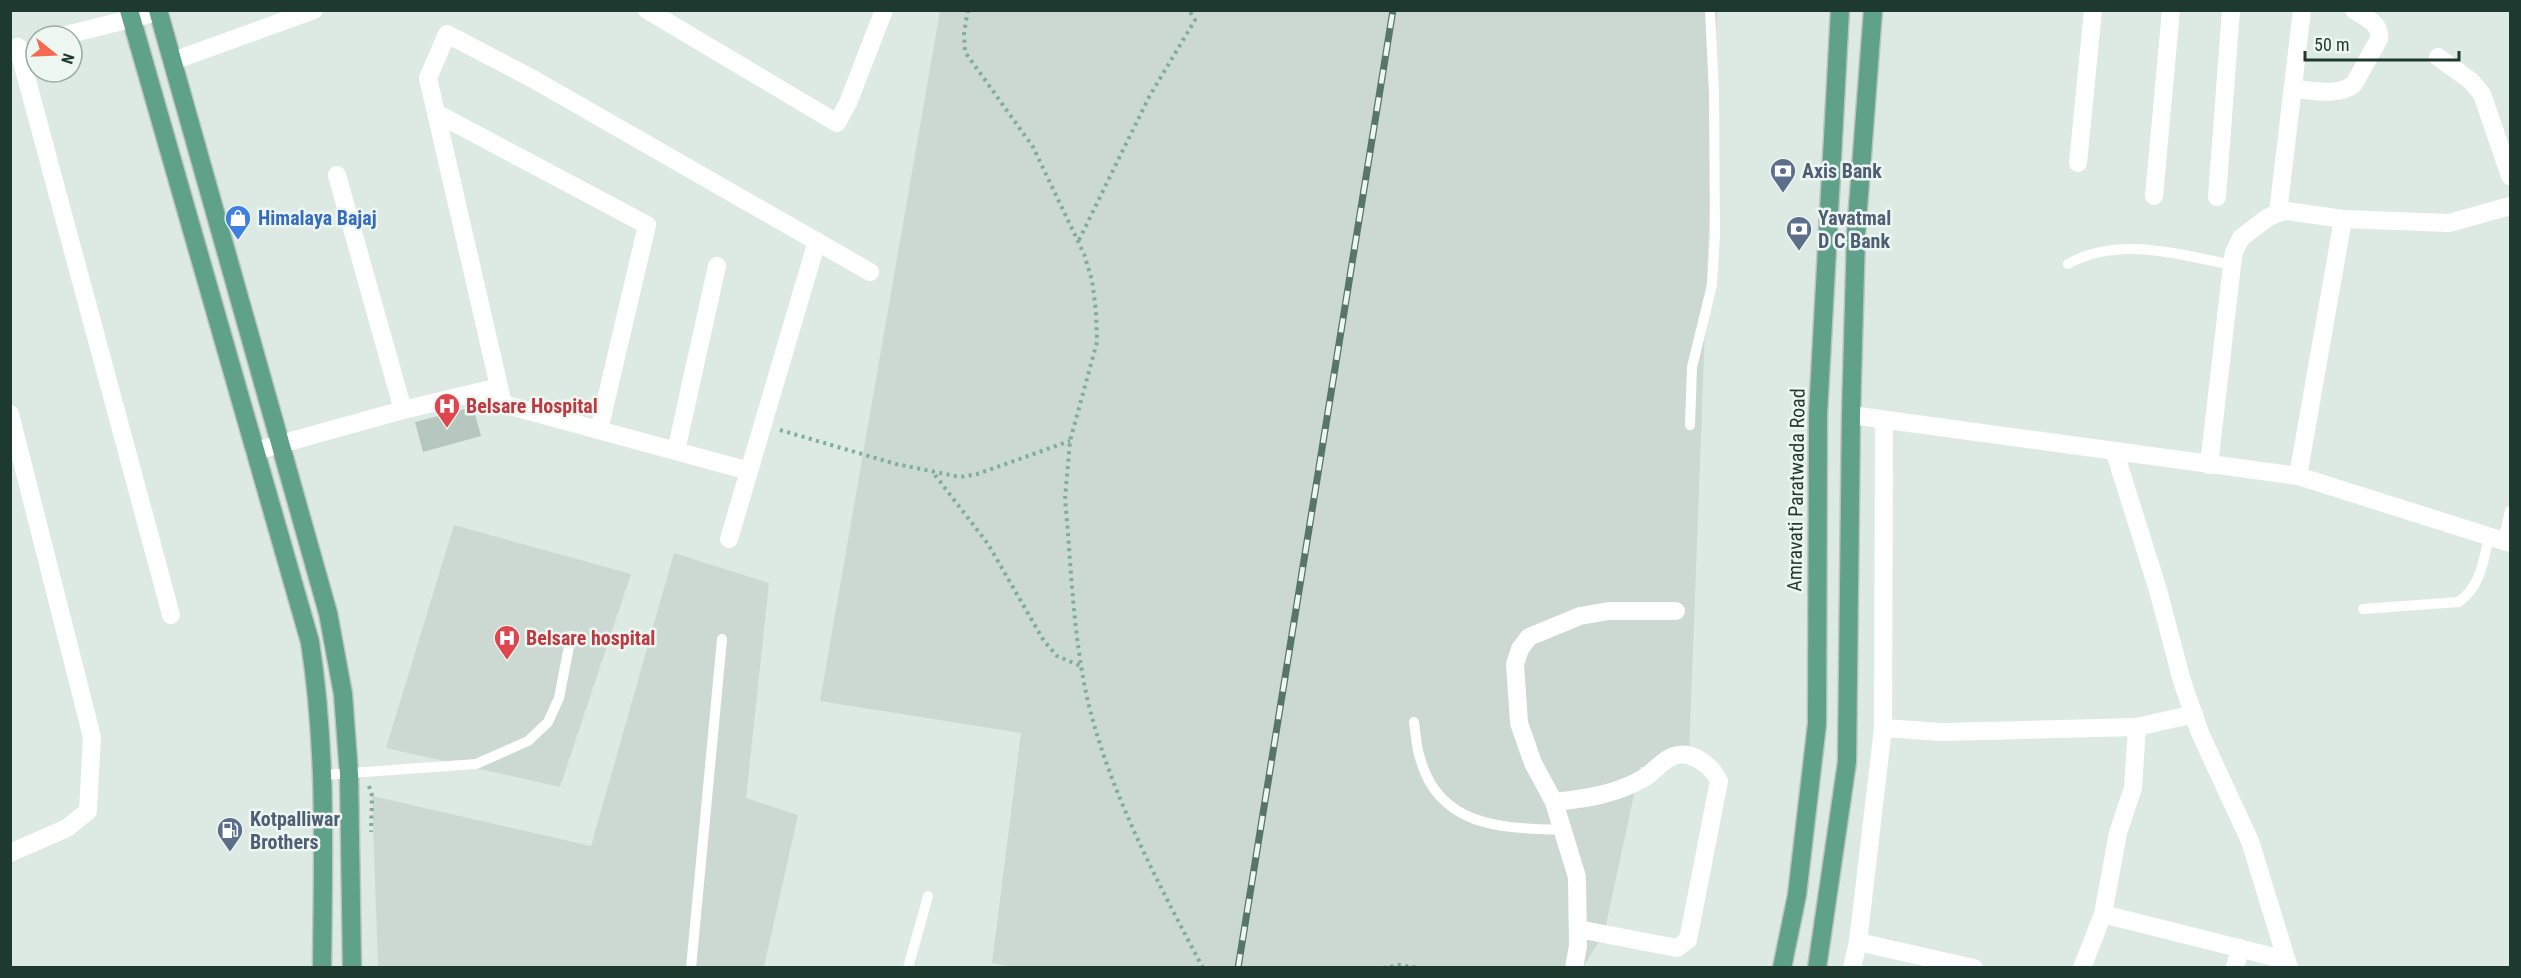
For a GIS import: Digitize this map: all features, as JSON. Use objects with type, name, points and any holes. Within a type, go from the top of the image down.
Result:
[{"type":"main road","name":"Amravati Paratwada Road","points":[[1782,968],[1797,895],[1816,724],[1818,414],[1840,10]]},
{"type":"main road","points":[[1817,968],[1847,762],[1851,415],[1856,234],[1873,10]]},
{"type":"main road","points":[[158,11],[328,613],[343,694],[349,774],[352,968]]},
{"type":"main road","points":[[130,15],[310,642],[319,700],[323,775],[322,968]]},
{"type":"street","points":[[173,62],[314,10]]},
{"type":"street","points":[[647,10],[837,123],[848,103],[884,10]]},
{"type":"street","points":[[2078,163],[2093,10]]},
{"type":"street","points":[[2154,196],[2171,10]]},
{"type":"street","points":[[2217,197],[2231,10]]},
{"type":"street","points":[[2278,213],[2302,10]]},
{"type":"street","points":[[2293,89],[2337,91],[2349,89],[2354,84],[2379,39],[2380,31],[2377,25],[2354,10]]},
{"type":"street","points":[[84,29],[130,15],[158,11]]},
{"type":"street","points":[[749,471],[502,404],[428,78],[447,34],[533,79],[870,272]]},
{"type":"street","points":[[22,46],[171,615]]},
{"type":"street","points":[[2438,57],[2471,81],[2482,94],[2511,176]]},
{"type":"street","points":[[436,114],[647,225],[599,430]]},
{"type":"street","points":[[337,175],[403,410]]},
{"type":"street","points":[[2209,465],[2232,264],[2234,252],[2241,238],[2267,218],[2286,211],[2343,219],[2449,223],[2511,206]]},
{"type":"street","points":[[2298,476],[2343,219]]},
{"type":"street","points":[[729,539],[817,241]]},
{"type":"street","points":[[676,450],[717,267]]},
{"type":"street","points":[[255,451],[403,410],[499,387]]},
{"type":"street","points":[[10,414],[92,736],[88,811],[68,828],[10,853]]},
{"type":"street","points":[[1851,415],[2115,453],[2298,476],[2501,540]]},
{"type":"street","points":[[1852,968],[1858,942],[1883,728],[1884,420]]},
{"type":"street","points":[[2115,453],[2194,714],[2250,841],[2288,964]]},
{"type":"street","points":[[1574,968],[1578,929],[1578,877],[1554,802],[1533,763],[1519,723],[1515,664],[1520,649],[1529,637],[1580,616],[1610,611],[1676,611]]},
{"type":"street","points":[[1883,728],[1942,732],[2137,727],[2194,714]]},
{"type":"street","points":[[2082,968],[2103,914],[2118,833],[2133,788],[2137,727]]},
{"type":"street","points":[[1554,802],[1587,799],[1616,790],[1643,778],[1674,755],[1689,756],[1706,763],[1714,771],[1719,781],[1688,940],[1684,945],[1677,948],[1578,929]]},
{"type":"street","points":[[2103,914],[2240,948],[2288,964]]},
{"type":"street","points":[[1858,942],[1974,968]]},
{"type":"street","points":[[2235,968],[2240,948]]},
{"type":"lane","points":[[1690,425],[1692,367],[1713,285],[1714,94],[1710,10]]},
{"type":"lane","points":[[2068,264],[2081,256],[2120,250],[2155,250],[2232,264]]},
{"type":"lane","points":[[2363,609],[2459,602],[2471,592],[2478,582],[2501,540],[2511,511]]},
{"type":"lane","points":[[323,775],[476,764],[528,741],[548,722],[559,698],[571,636]]},
{"type":"lane","points":[[691,968],[722,639]]},
{"type":"lane","points":[[1414,722],[1419,758],[1430,785],[1451,808],[1477,821],[1504,828],[1563,830]]},
{"type":"lane","points":[[908,968],[928,896]]},
{"type":"path","points":[[968,10],[964,32],[965,52],[1033,147],[1078,241],[1092,280],[1097,342],[1070,441],[1065,499],[1081,666],[1092,720],[1112,781],[1203,968]]},
{"type":"path","points":[[1078,241],[1149,97],[1195,20],[1189,10]]},
{"type":"path","points":[[762,425],[935,474],[960,477],[977,474],[1070,441]]},
{"type":"path","points":[[935,474],[988,544],[1044,641],[1057,656],[1081,666]]},
{"type":"path","points":[[1383,968],[1400,965],[1418,968]]},
{"type":"shaded area","points":[[940,11],[1717,11],[1689,756],[1706,763],[1640,767],[1604,934],[1583,967],[1020,968],[992,963],[1021,733],[820,701]]},
{"type":"shaded area","name":"Belsare hospital","points":[[454,525],[631,574],[560,787],[386,748]]},
{"type":"shaded area","points":[[674,553],[769,583],[746,798],[798,815],[764,967],[378,967],[372,796],[591,846]]},
{"type":"building","points":[[473,407],[481,436],[423,452],[415,422]]},
{"type":"railway","points":[[1238,968],[1393,10]]},
{"type":"place","name":"Axis Bank","points":[[1783,194]]},
{"type":"place","name":"Himalaya Bajaj","points":[[238,241]]},
{"type":"place","name":"Yavatmal D C Bank","points":[[1799,252]]},
{"type":"place","name":"Belsare Hospital","points":[[447,429]]},
{"type":"place","name":"Belsare hospital","points":[[507,661]]},
{"type":"place","name":"Kotpalliwar Brothers","points":[[230,853]]}]
